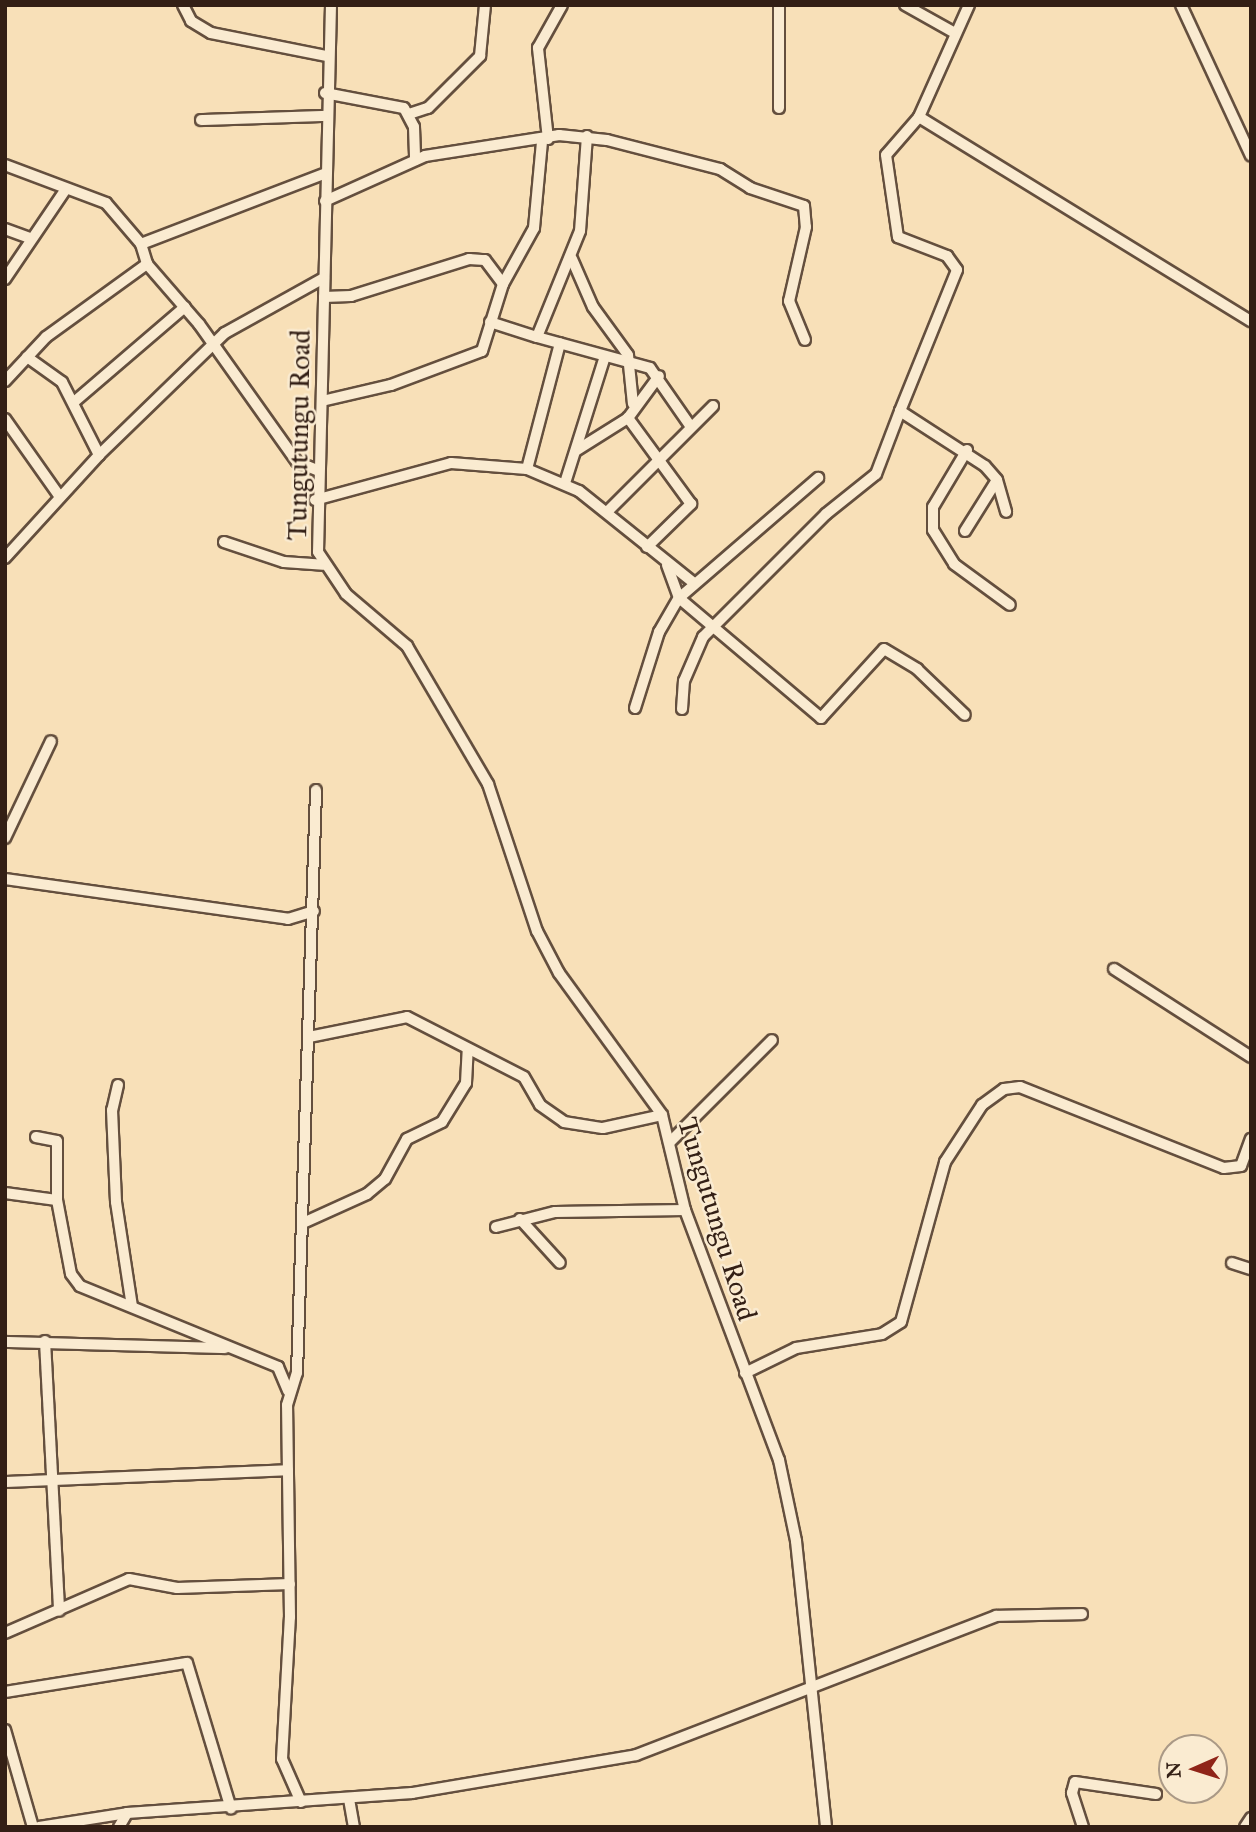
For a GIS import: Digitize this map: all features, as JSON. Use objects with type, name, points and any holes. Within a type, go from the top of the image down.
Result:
[{"type":"street","points":[[183,5],[191,21],[211,33],[326,55]]},
{"type":"street","name":"Tungutungu Road","points":[[331,5],[324,116],[326,173],[322,401],[315,500],[323,565],[357,606],[407,646],[488,784],[537,931],[559,973],[662,1115],[685,1210],[779,1460],[796,1541],[826,1827]]},
{"type":"street","points":[[410,114],[436,101],[480,55],[485,5]]},
{"type":"street","points":[[322,401],[475,355],[503,284],[534,228],[545,140],[538,48],[562,5]]},
{"type":"street","points":[[779,5],[779,108]]},
{"type":"street","points":[[905,5],[955,33]]},
{"type":"street","points":[[682,709],[690,662],[713,625],[876,474],[957,270],[947,256],[905,242],[892,225],[886,155],[919,117],[969,5]]},
{"type":"street","points":[[1181,5],[1251,156]]},
{"type":"street","points":[[325,93],[391,103],[410,114]]},
{"type":"street","points":[[410,114],[415,160]]},
{"type":"street","points":[[201,120],[324,116]]},
{"type":"street","points":[[919,117],[1251,321]]},
{"type":"street","points":[[537,337],[572,259],[587,192],[587,136]]},
{"type":"street","points":[[325,201],[415,160],[587,136],[720,169],[750,188],[804,206],[806,227],[789,301],[805,340]]},
{"type":"street","points":[[5,165],[106,203],[141,244],[147,264],[185,307],[211,348],[298,462],[317,470]]},
{"type":"street","points":[[141,244],[326,173]]},
{"type":"street","points":[[5,279],[66,189]]},
{"type":"street","points":[[5,229],[30,239]]},
{"type":"street","points":[[324,297],[351,296],[469,259],[485,260],[503,284]]},
{"type":"street","points":[[572,259],[593,307],[631,363],[633,404],[628,418],[578,450]]},
{"type":"street","points":[[5,381],[27,357],[147,264]]},
{"type":"street","points":[[5,558],[99,455],[211,348],[245,320],[324,278]]},
{"type":"street","points":[[74,402],[185,307]]},
{"type":"street","points":[[490,321],[631,363],[659,376],[691,427]]},
{"type":"street","points":[[527,468],[560,343]]},
{"type":"street","points":[[565,483],[578,450],[605,356]]},
{"type":"street","points":[[27,357],[57,376],[74,402],[99,455]]},
{"type":"street","points":[[633,404],[659,376]]},
{"type":"street","points":[[607,512],[713,406]]},
{"type":"street","points":[[900,411],[967,450],[997,480],[1006,512]]},
{"type":"street","points":[[628,418],[657,463],[691,504],[647,547]]},
{"type":"street","points":[[5,419],[60,497]]},
{"type":"street","points":[[967,450],[933,508],[933,530],[954,564],[1010,605]]},
{"type":"street","points":[[315,500],[371,490],[451,463],[527,468],[565,483],[607,512],[667,565],[694,583]]},
{"type":"street","points":[[635,708],[659,632],[679,597],[818,478]]},
{"type":"street","points":[[965,531],[997,480]]},
{"type":"street","points":[[224,542],[284,562],[323,565]]},
{"type":"street","points":[[667,565],[679,597],[821,718],[884,649],[917,669],[965,715]]},
{"type":"street","points":[[5,838],[51,741]]},
{"type":"street","points":[[288,1391],[297,1373],[316,790]]},
{"type":"street","points":[[5,879],[288,919],[314,911]]},
{"type":"street","points":[[1114,969],[1251,1057]]},
{"type":"street","points":[[309,1037],[407,1017],[530,1081],[540,1105],[575,1126],[603,1128],[662,1115]]},
{"type":"street","points":[[670,1142],[772,1040]]},
{"type":"street","points":[[303,1223],[367,1194],[385,1179],[407,1139],[442,1122],[466,1083],[468,1050]]},
{"type":"street","points":[[118,1085],[112,1110],[116,1202],[132,1306]]},
{"type":"street","points":[[745,1373],[796,1348],[883,1334],[901,1322],[945,1162],[982,1105],[1004,1089],[1027,1090],[1224,1168],[1246,1166],[1251,1139]]},
{"type":"street","points":[[36,1137],[57,1141],[57,1200],[71,1274],[94,1296],[132,1306],[278,1367],[288,1391],[290,1584],[282,1759],[301,1802]]},
{"type":"street","points":[[5,1193],[57,1200]]},
{"type":"street","points":[[496,1227],[555,1212],[685,1210]]},
{"type":"street","points":[[520,1219],[560,1263]]},
{"type":"street","points":[[1232,1263],[1251,1269]]},
{"type":"street","points":[[5,1342],[45,1341],[231,1349]]},
{"type":"street","points":[[45,1341],[50,1479],[59,1611]]},
{"type":"street","points":[[5,1482],[288,1470]]},
{"type":"street","points":[[5,1633],[130,1579],[177,1588],[290,1584]]},
{"type":"street","points":[[39,1827],[127,1813],[231,1809],[349,1799],[636,1755],[713,1730],[772,1699],[811,1692],[996,1616],[1082,1614]]},
{"type":"street","points":[[5,1692],[187,1663],[231,1809]]},
{"type":"street","points":[[5,1730],[33,1827]]},
{"type":"street","points":[[1083,1827],[1072,1793],[1080,1780],[1156,1794]]},
{"type":"street","points":[[349,1799],[354,1827]]},
{"type":"street","points":[[119,1827],[127,1813]]},
{"type":"street","points":[[1245,1827],[1251,1818]]}]
